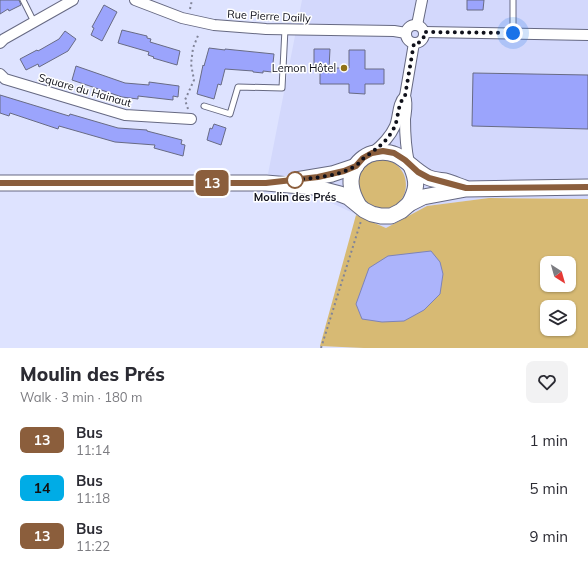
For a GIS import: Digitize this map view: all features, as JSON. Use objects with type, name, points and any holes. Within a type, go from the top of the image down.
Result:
[{"type":"main road","points":[[361,207],[352,194],[352,174],[356,166],[363,158],[372,153],[383,151],[394,153],[405,160],[418,172],[429,178],[466,188]]},
{"type":"main road","points":[[409,204],[414,194],[416,185],[415,176],[410,165]]},
{"type":"main road","points":[[266,183],[318,177],[344,171],[356,166]]},
{"type":"main road","points":[[0,183],[266,183],[323,189],[348,197],[372,214],[381,216],[391,216],[423,197],[466,188],[588,188]]},
{"type":"street","points":[[0,43],[4,39],[73,0]]},
{"type":"street","name":"Rue Pierre Dailly","points":[[134,0],[182,18],[214,25],[266,29],[394,31],[406,33]]},
{"type":"street","points":[[422,0],[420,28],[424,35],[422,41],[414,43],[408,40],[406,33],[410,27],[420,28],[513,33],[588,34]]},
{"type":"street","points":[[410,165],[406,151],[405,117],[407,100],[405,96],[414,43]]},
{"type":"street","name":"Square du Hainaut","points":[[0,74],[5,79],[125,115],[191,119]]},
{"type":"street","points":[[372,153],[380,147],[391,132],[401,100],[405,96]]},
{"type":"lane","points":[[23,0],[34,22]]},
{"type":"lane","points":[[513,0],[513,33]]},
{"type":"lane","points":[[204,106],[230,114],[238,87],[282,88],[286,29]]},
{"type":"path","points":[[191,119],[185,100],[194,80],[191,64],[193,48],[199,34],[201,22]]},
{"type":"path","points":[[321,348],[361,207]]},
{"type":"shaded area","points":[[302,0],[588,0],[588,199],[489,198],[427,206],[386,228],[268,174]]},
{"type":"shaded area","points":[[376,159],[389,161],[398,166],[404,175],[406,184],[404,194],[399,202],[391,208],[379,209],[368,207],[358,197],[358,173],[369,162]]},
{"type":"shaded area","points":[[489,198],[588,199],[588,348],[364,348],[320,346],[356,215],[386,228],[427,206]]},
{"type":"water","points":[[431,251],[440,262],[443,274],[440,294],[424,310],[404,321],[382,322],[362,319],[356,304],[369,268],[388,256]]},
{"type":"building","points":[[0,0],[19,0],[21,5],[9,11],[8,9],[0,14]]},
{"type":"building","points":[[467,0],[484,0],[483,10],[467,10]]},
{"type":"building","points":[[104,5],[117,12],[102,41],[91,35],[94,28],[92,27]]},
{"type":"building","points":[[122,30],[147,36],[147,38],[151,39],[150,42],[180,51],[177,65],[153,58],[154,57],[148,55],[149,52],[118,43]]},
{"type":"building","points":[[65,31],[76,39],[68,51],[39,67],[38,64],[26,70],[20,59],[59,39]]},
{"type":"building","points":[[209,48],[274,54],[272,72],[263,71],[263,73],[225,69],[221,85],[218,84],[214,99],[197,94],[203,65],[204,66]]},
{"type":"building","points":[[314,49],[330,49],[329,68],[349,68],[349,50],[365,50],[365,69],[384,69],[384,84],[365,84],[365,94],[349,93],[349,84],[320,84],[320,68],[314,68]]},
{"type":"building","points":[[76,66],[125,83],[149,85],[149,82],[179,86],[178,97],[173,96],[173,100],[138,96],[138,99],[122,97],[72,80]]},
{"type":"building","points":[[473,73],[588,75],[588,129],[472,126]]},
{"type":"building","points":[[0,95],[69,116],[70,114],[118,128],[147,130],[182,140],[181,144],[185,145],[183,156],[154,148],[155,145],[115,142],[59,126],[58,129],[10,113],[9,116],[0,113]]},
{"type":"building","points":[[214,124],[226,128],[221,145],[207,140],[210,128],[212,129]]},
{"type":"bus line","name":"13","points":[[0,183],[266,183],[318,177],[344,171],[356,166],[363,158],[372,153],[383,151],[394,153],[405,160],[418,172],[429,178],[466,188],[588,187]]},
{"type":"place","name":"Lemon Hôtel","points":[[344,68]]},
{"type":"place","name":"Moulin des Prés","points":[[295,180]]},
{"type":"route","points":[[295,180],[292,180],[332,174],[356,166],[363,158],[380,147],[388,138],[394,126],[401,100],[405,96],[414,43],[422,41],[424,32],[444,31],[513,33]]}]
